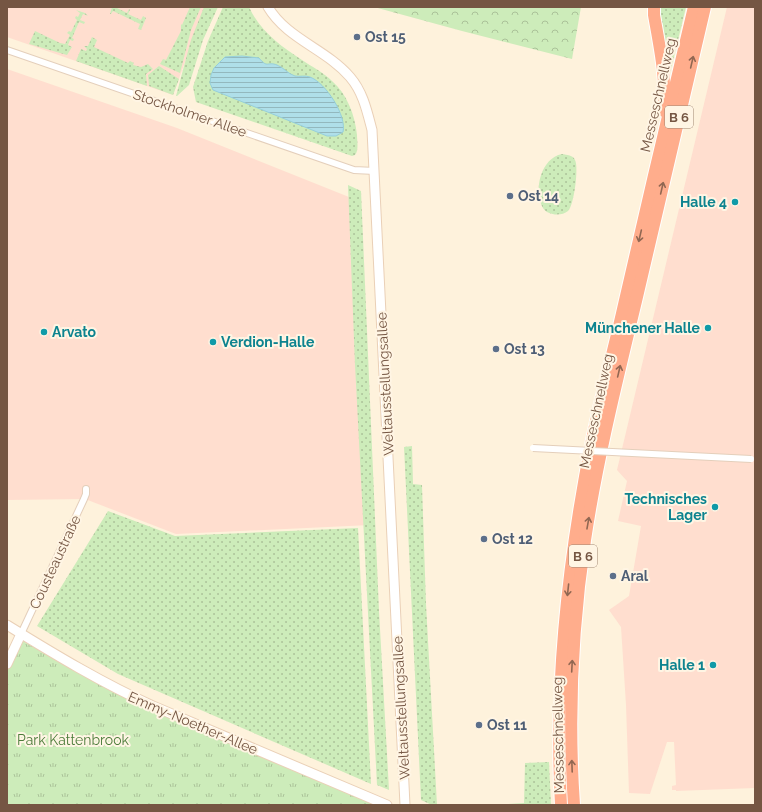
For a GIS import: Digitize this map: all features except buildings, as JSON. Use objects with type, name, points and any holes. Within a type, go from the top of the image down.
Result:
[{"type":"highway","points":[[654,7],[665,84],[662,144]]},
{"type":"highway","name":"Messeschnellweg","points":[[561,805],[561,672],[568,587],[575,537],[592,439],[694,7]]},
{"type":"highway","name":"Messeschnellweg","points":[[574,805],[571,727],[572,671],[585,540],[614,394],[705,7]]},
{"type":"main road","name":"Weltausstellungsallee","points":[[268,7],[286,28],[338,65],[350,77],[364,99],[372,130],[405,805]]},
{"type":"main road","name":"Emmy-Noether-Allee","points":[[7,625],[127,695],[387,805]]},
{"type":"main road","points":[[7,664],[21,634]]},
{"type":"street","name":"Stockholmer Allee","points":[[7,50],[354,170],[374,171]]},
{"type":"street","points":[[533,448],[751,459]]},
{"type":"street","name":"Cousteaustraße","points":[[21,634],[84,499],[86,489]]},
{"type":"shaded area","points":[[7,7],[205,7],[173,95],[7,37]]},
{"type":"shaded area","points":[[727,7],[755,7],[755,788],[672,790],[672,786],[676,785],[674,742],[667,742],[650,794],[629,793],[626,705],[621,627],[609,610],[629,596],[641,526],[618,521],[627,481],[617,470]]},
{"type":"shaded area","points":[[7,69],[177,128],[354,199],[370,525],[176,534],[85,499],[7,500]]},
{"type":"green space","points":[[112,7],[127,13],[129,9],[128,14],[141,20],[143,16],[146,18],[141,30],[138,29],[140,24],[113,11],[110,14]]},
{"type":"green space","points":[[190,7],[201,7],[191,30],[180,73],[160,64],[163,59],[166,60],[181,31],[181,24],[182,25]]},
{"type":"green space","points":[[204,7],[218,7],[203,40],[189,85],[176,96],[191,40]]},
{"type":"green space","points":[[223,7],[249,7],[259,23],[271,37],[329,78],[342,92],[349,105],[356,127],[358,145],[355,155],[352,156],[196,102],[193,87],[208,41]],"holes":[[[242,56],[267,65],[278,65],[293,76],[311,77],[317,81],[333,100],[239,57]]]},
{"type":"green space","points":[[374,7],[581,7],[572,59]]},
{"type":"green space","points":[[657,7],[686,7],[669,77]]},
{"type":"green space","points":[[76,10],[85,13],[88,16],[83,14],[80,20],[85,22],[84,24],[79,22],[72,38],[74,39],[73,41],[70,40],[68,45],[72,47],[67,55],[29,44],[35,31],[65,44],[70,35],[67,33],[69,31],[71,32],[77,20],[75,18],[76,16],[78,17],[80,13]]},
{"type":"green space","points":[[92,37],[97,40],[94,47],[128,63],[130,61],[134,63],[133,65],[141,67],[148,64],[153,69],[146,74],[147,86],[76,61],[81,49],[86,51],[87,49],[84,46],[88,46]]},
{"type":"green space","points":[[159,66],[179,79],[173,95],[149,86],[148,75]]},
{"type":"green space","points":[[562,154],[571,156],[575,160],[575,186],[570,208],[565,213],[558,215],[551,214],[543,208],[540,201],[539,184],[544,168],[555,157]]},
{"type":"green space","points":[[348,185],[361,191],[379,611],[389,790],[377,785],[355,365]]},
{"type":"green space","points":[[412,446],[413,484],[422,485],[426,604],[437,805],[432,805],[421,800],[404,447]]},
{"type":"green space","points":[[108,511],[175,536],[358,528],[371,784],[118,674],[37,626]]},
{"type":"green space","name":"Park Kattenbrook","points":[[21,634],[91,675],[387,805],[7,805],[7,664]]},
{"type":"green space","points":[[549,762],[551,805],[494,805],[524,803],[525,763]]},
{"type":"water","points":[[242,56],[259,58],[264,63],[277,65],[292,75],[308,76],[316,80],[329,93],[339,109],[342,118],[343,132],[336,136],[327,136],[213,90],[210,83],[214,68],[225,57]]},
{"type":"place","name":"Ost 15","points":[[357,37]]},
{"type":"place","name":"Ost 14","points":[[510,196]]},
{"type":"place","name":"Halle 4","points":[[735,202]]},
{"type":"place","name":"Münchener Halle","points":[[708,328]]},
{"type":"place","name":"Arvato","points":[[44,332]]},
{"type":"place","name":"Verdion-Halle","points":[[213,342]]},
{"type":"place","name":"Ost 13","points":[[496,349]]},
{"type":"place","name":"Technisches Lager","points":[[715,507]]},
{"type":"place","name":"Ost 12","points":[[484,539]]},
{"type":"place","name":"Aral","points":[[613,576]]},
{"type":"place","name":"Halle 1","points":[[713,665]]},
{"type":"place","name":"Ost 11","points":[[479,725]]}]
